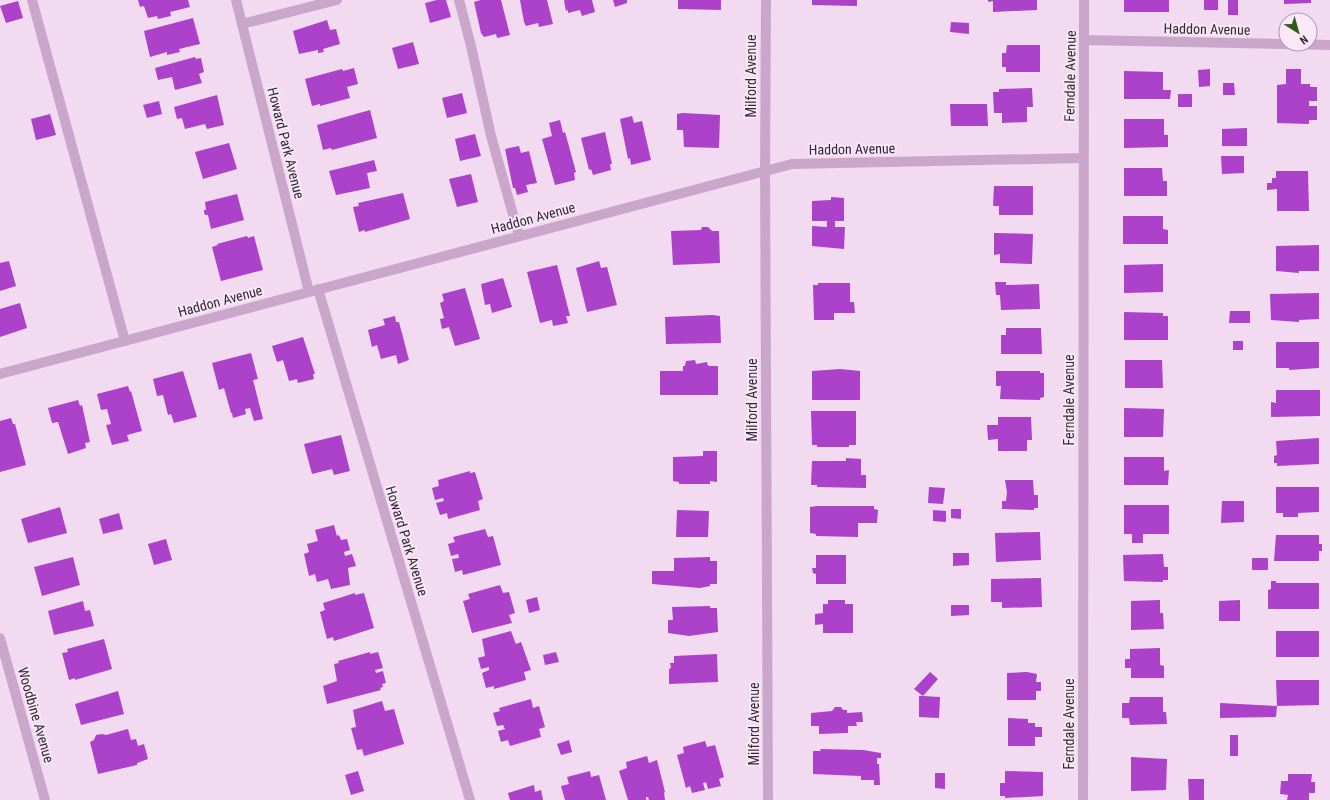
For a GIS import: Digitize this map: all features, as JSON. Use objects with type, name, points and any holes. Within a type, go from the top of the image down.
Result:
[{"type":"street","points":[[32,0],[125,341]]},
{"type":"street","name":"Howard Park Avenue","points":[[236,0],[313,291],[470,800]]},
{"type":"street","points":[[242,24],[337,0]]},
{"type":"street","points":[[458,0],[471,46],[491,136],[519,236]]},
{"type":"street","name":"Milford Avenue","points":[[766,0],[765,170],[768,800]]},
{"type":"street","name":"Ferndale Avenue","points":[[1083,800],[1084,0]]},
{"type":"street","name":"Haddon Avenue","points":[[1084,40],[1330,45]]},
{"type":"street","name":"Haddon Avenue","points":[[0,374],[792,164],[1083,158]]},
{"type":"street","name":"Woodbine Avenue","points":[[0,638],[45,800]]},
{"type":"building","points":[[138,0],[188,0],[190,7],[170,12],[171,16],[158,19],[157,16],[148,18],[144,6],[140,7]]},
{"type":"building","points":[[437,0],[446,0],[451,17],[430,23],[425,3]]},
{"type":"building","points":[[481,0],[501,0],[510,35],[497,38],[496,34],[484,37],[481,33],[474,2]]},
{"type":"building","points":[[520,0],[547,0],[553,24],[539,27],[538,23],[526,26]]},
{"type":"building","points":[[565,0],[592,0],[595,12],[582,16],[580,10],[568,13],[568,10],[566,11]]},
{"type":"building","points":[[613,0],[627,0],[627,3],[615,7]]},
{"type":"building","points":[[678,0],[721,0],[721,10],[678,9]]},
{"type":"building","points":[[812,0],[857,0],[857,6],[812,5]]},
{"type":"building","points":[[988,0],[1037,0],[1037,10],[993,12],[993,1],[988,2]]},
{"type":"building","points":[[1124,0],[1169,0],[1169,12],[1124,12]]},
{"type":"building","points":[[1204,0],[1218,0],[1218,10],[1204,10]]},
{"type":"building","points":[[1228,0],[1238,0],[1238,15],[1228,15]]},
{"type":"building","points":[[1284,0],[1311,0],[1311,3],[1284,4]]},
{"type":"building","points":[[18,1],[23,18],[6,23],[0,6]]},
{"type":"building","points":[[193,18],[200,44],[179,49],[180,52],[167,55],[167,52],[150,57],[144,31]]},
{"type":"building","points":[[327,20],[330,30],[336,29],[340,44],[323,49],[324,52],[318,53],[318,50],[299,54],[293,31]]},
{"type":"building","points":[[951,22],[969,23],[969,34],[950,32]]},
{"type":"building","points":[[413,42],[419,64],[398,69],[392,48]]},
{"type":"building","points":[[1007,45],[1040,45],[1040,72],[1006,72],[1006,67],[1002,67],[1002,53],[1006,53]]},
{"type":"building","points":[[195,57],[196,59],[201,58],[204,72],[199,74],[202,83],[175,90],[172,77],[158,80],[155,68]]},
{"type":"building","points":[[354,68],[358,84],[347,87],[350,98],[320,106],[320,104],[312,106],[305,79],[342,69],[343,71]]},
{"type":"building","points":[[1210,69],[1210,86],[1199,87],[1198,70]]},
{"type":"building","points":[[1286,69],[1301,69],[1301,84],[1310,84],[1310,87],[1317,87],[1317,101],[1309,101],[1309,106],[1317,106],[1317,120],[1309,120],[1309,124],[1277,123],[1277,85],[1286,84]]},
{"type":"building","points":[[1124,71],[1163,72],[1163,90],[1171,90],[1170,99],[1124,99]]},
{"type":"building","points":[[1223,83],[1234,83],[1235,95],[1223,95]]},
{"type":"building","points":[[1032,88],[1033,107],[1027,107],[1027,122],[1002,123],[1002,113],[994,113],[993,92],[999,92],[999,89]]},
{"type":"building","points":[[462,93],[467,113],[447,118],[442,98]]},
{"type":"building","points":[[1178,94],[1192,94],[1192,107],[1178,107]]},
{"type":"building","points":[[217,95],[224,125],[207,129],[205,124],[185,129],[182,118],[177,119],[174,107]]},
{"type":"building","points":[[159,101],[162,114],[147,118],[143,105]]},
{"type":"building","points":[[950,104],[987,104],[988,126],[951,126]]},
{"type":"building","points":[[370,110],[377,138],[332,150],[331,148],[323,150],[317,125]]},
{"type":"building","points":[[50,114],[56,135],[36,140],[31,119]]},
{"type":"building","points":[[677,114],[720,115],[719,148],[684,147],[683,130],[677,130]]},
{"type":"building","points":[[632,116],[634,123],[642,121],[651,160],[631,165],[630,158],[628,159],[620,119]]},
{"type":"building","points":[[1124,119],[1164,119],[1164,135],[1168,135],[1168,147],[1124,148]]},
{"type":"building","points":[[560,120],[563,133],[565,132],[576,172],[574,173],[575,180],[555,185],[542,139],[552,136],[549,123]]},
{"type":"building","points":[[1247,128],[1247,146],[1222,146],[1222,129]]},
{"type":"building","points":[[605,132],[612,164],[610,164],[611,170],[593,175],[591,169],[589,170],[581,138]]},
{"type":"building","points":[[475,134],[481,156],[460,161],[455,139]]},
{"type":"building","points":[[229,143],[237,169],[203,179],[195,152]]},
{"type":"building","points":[[519,146],[521,153],[529,151],[537,183],[526,185],[528,192],[517,195],[515,188],[513,188],[505,149]]},
{"type":"building","points":[[1221,156],[1244,156],[1244,173],[1222,174]]},
{"type":"building","points":[[374,160],[377,171],[367,173],[370,188],[336,195],[329,171]]},
{"type":"building","points":[[1124,168],[1162,168],[1163,181],[1167,181],[1167,196],[1124,196]]},
{"type":"building","points":[[1276,171],[1308,171],[1309,211],[1277,211],[1277,189],[1267,190],[1267,183],[1272,183],[1272,178],[1276,178]]},
{"type":"building","points":[[471,174],[478,202],[457,207],[449,179]]},
{"type":"building","points":[[994,186],[1033,186],[1033,215],[999,215],[999,206],[993,206]]},
{"type":"building","points":[[403,193],[410,219],[365,232],[365,230],[359,232],[353,207],[359,206],[358,203]]},
{"type":"building","points":[[237,194],[244,220],[211,229],[208,215],[205,215],[204,212],[204,210],[206,210],[205,202]]},
{"type":"building","points":[[831,197],[844,198],[844,221],[835,221],[835,227],[845,227],[844,249],[812,246],[812,226],[827,227],[827,221],[812,221],[812,201],[831,200]]},
{"type":"building","points":[[1123,216],[1163,216],[1163,229],[1168,230],[1168,244],[1123,244]]},
{"type":"building","points":[[702,227],[708,227],[712,231],[719,231],[720,263],[673,265],[671,231],[701,230]]},
{"type":"building","points":[[994,233],[1033,234],[1032,264],[1000,263],[1000,254],[994,255]]},
{"type":"building","points":[[247,236],[248,238],[254,236],[263,270],[221,281],[212,247],[218,245],[217,244]]},
{"type":"building","points":[[1319,245],[1319,271],[1299,271],[1299,273],[1276,271],[1276,246]]},
{"type":"building","points":[[9,261],[16,286],[0,291],[0,263]]},
{"type":"building","points":[[599,261],[601,268],[607,267],[617,305],[587,312],[576,268]]},
{"type":"building","points":[[1163,264],[1163,292],[1124,293],[1124,265]]},
{"type":"building","points":[[557,265],[570,316],[566,316],[568,323],[553,326],[552,320],[540,323],[527,272]]},
{"type":"building","points":[[503,278],[512,307],[492,313],[490,304],[485,305],[481,284]]},
{"type":"building","points":[[995,282],[1006,282],[1006,285],[1039,284],[1040,309],[1001,310],[1000,295],[996,295]]},
{"type":"building","points":[[818,283],[850,283],[850,302],[854,302],[855,313],[834,313],[834,320],[814,320],[813,285],[818,285]]},
{"type":"building","points":[[465,288],[480,339],[455,346],[449,327],[442,329],[440,319],[444,318],[440,303],[444,301],[442,294]]},
{"type":"building","points":[[1319,293],[1319,319],[1299,320],[1299,322],[1271,320],[1270,294]]},
{"type":"building","points":[[20,303],[27,328],[0,337],[0,309]]},
{"type":"building","points":[[1230,311],[1250,311],[1250,323],[1229,323]]},
{"type":"building","points":[[1124,312],[1163,313],[1163,316],[1168,316],[1168,340],[1124,340]]},
{"type":"building","points":[[395,316],[396,322],[399,322],[409,360],[398,364],[396,355],[381,359],[377,345],[372,347],[368,330],[385,325],[383,319]]},
{"type":"building","points":[[720,316],[721,343],[666,344],[665,317]]},
{"type":"building","points":[[1006,328],[1041,328],[1042,354],[1001,354],[1001,335],[1006,335]]},
{"type":"building","points":[[303,337],[315,374],[313,374],[314,379],[298,383],[297,379],[289,381],[283,360],[277,362],[272,346]]},
{"type":"building","points":[[1233,341],[1243,341],[1243,350],[1233,350]]},
{"type":"building","points":[[1276,342],[1319,342],[1319,368],[1289,370],[1289,368],[1276,368]]},
{"type":"building","points":[[251,353],[258,379],[253,380],[263,419],[254,421],[250,408],[245,409],[246,414],[233,418],[224,388],[219,390],[212,363]]},
{"type":"building","points":[[695,360],[696,364],[707,362],[708,366],[718,366],[718,395],[660,395],[660,371],[683,371],[683,366],[685,366],[686,361]]},
{"type":"building","points":[[1125,360],[1162,360],[1163,388],[1125,388]]},
{"type":"building","points":[[840,369],[860,371],[860,400],[812,400],[812,371]]},
{"type":"building","points":[[183,371],[197,417],[174,423],[171,414],[168,415],[163,395],[157,396],[153,379]]},
{"type":"building","points":[[996,371],[1040,371],[1040,373],[1044,373],[1044,397],[1040,398],[1040,400],[1000,399],[1001,386],[996,386]]},
{"type":"building","points":[[128,386],[130,392],[131,391],[142,431],[127,435],[129,441],[112,445],[106,425],[111,424],[107,409],[101,410],[97,394]]},
{"type":"building","points":[[1276,390],[1320,390],[1320,416],[1271,417],[1271,402],[1276,403]]},
{"type":"building","points":[[78,400],[80,406],[82,405],[90,442],[85,443],[86,448],[68,454],[58,422],[52,423],[48,408]]},
{"type":"building","points":[[1124,408],[1164,409],[1163,437],[1124,437]]},
{"type":"building","points":[[811,411],[856,411],[856,445],[849,445],[849,447],[817,447],[817,445],[812,445]]},
{"type":"building","points":[[998,417],[1031,417],[1032,440],[1027,440],[1027,451],[998,451],[998,439],[988,440],[987,425],[998,425]]},
{"type":"building","points":[[11,418],[13,424],[15,424],[26,465],[0,472],[0,421]]},
{"type":"building","points":[[341,435],[350,471],[334,475],[332,469],[312,474],[304,444]]},
{"type":"building","points":[[1319,438],[1319,464],[1277,466],[1277,463],[1274,463],[1274,456],[1277,455],[1276,441]]},
{"type":"building","points":[[703,451],[717,451],[717,482],[710,481],[710,484],[679,484],[679,482],[673,481],[673,457],[703,456]]},
{"type":"building","points":[[1124,457],[1164,457],[1164,471],[1169,470],[1168,485],[1124,485]]},
{"type":"building","points":[[846,458],[861,459],[861,475],[866,475],[866,488],[817,487],[817,485],[811,485],[812,461],[846,461]]},
{"type":"building","points":[[470,471],[470,473],[475,472],[483,499],[478,501],[480,510],[448,519],[447,513],[440,515],[436,503],[444,501],[443,498],[435,500],[432,488],[439,486],[438,480]]},
{"type":"building","points":[[1005,480],[1033,480],[1034,495],[1038,495],[1038,508],[1034,508],[1034,510],[1002,509],[1002,501],[1006,501],[1007,492]]},
{"type":"building","points":[[929,487],[945,488],[943,504],[928,503]]},
{"type":"building","points":[[1276,487],[1319,487],[1319,512],[1298,513],[1298,517],[1283,517],[1283,513],[1276,513]]},
{"type":"building","points":[[1222,501],[1244,501],[1244,522],[1221,523]]},
{"type":"building","points":[[1124,505],[1169,505],[1169,534],[1143,534],[1143,543],[1132,543],[1132,534],[1124,534]]},
{"type":"building","points":[[874,506],[874,509],[878,510],[877,523],[858,523],[858,537],[816,536],[816,534],[810,533],[810,507]]},
{"type":"building","points":[[60,507],[67,533],[28,543],[21,519]]},
{"type":"building","points":[[951,509],[961,509],[961,519],[951,518]]},
{"type":"building","points":[[677,510],[709,511],[708,537],[676,537]]},
{"type":"building","points":[[933,510],[946,511],[946,522],[933,521]]},
{"type":"building","points":[[119,513],[123,529],[103,534],[99,519]]},
{"type":"building","points":[[334,525],[337,536],[339,535],[341,540],[347,539],[350,550],[344,552],[345,556],[352,554],[356,566],[348,568],[350,585],[331,589],[328,579],[317,582],[315,574],[309,576],[304,554],[309,552],[307,544],[318,541],[315,530]]},
{"type":"building","points":[[485,529],[488,537],[493,536],[501,565],[463,575],[462,570],[455,572],[452,559],[459,558],[458,554],[451,556],[448,544],[455,542],[453,537]]},
{"type":"building","points":[[1040,532],[1041,560],[996,562],[995,533]]},
{"type":"building","points":[[1276,535],[1319,535],[1319,544],[1322,544],[1322,551],[1319,551],[1319,561],[1274,561]]},
{"type":"building","points":[[166,539],[172,560],[154,565],[148,544]]},
{"type":"building","points":[[953,553],[969,553],[969,565],[953,566]]},
{"type":"building","points":[[1163,554],[1164,567],[1168,567],[1168,580],[1163,580],[1163,582],[1124,581],[1123,555]]},
{"type":"building","points":[[816,555],[846,555],[846,584],[816,584],[816,574],[813,573],[812,568],[816,568]]},
{"type":"building","points":[[73,557],[80,585],[42,596],[34,567]]},
{"type":"building","points":[[710,557],[710,561],[717,561],[717,584],[710,584],[710,586],[700,588],[652,584],[652,571],[674,571],[674,558]]},
{"type":"building","points":[[1252,558],[1268,558],[1268,570],[1252,570]]},
{"type":"building","points":[[1041,578],[1042,607],[1002,608],[1002,602],[991,602],[991,579]]},
{"type":"building","points":[[1271,581],[1276,581],[1276,583],[1319,583],[1319,609],[1268,609],[1268,590],[1271,589]]},
{"type":"building","points":[[500,585],[503,593],[509,592],[515,613],[509,615],[512,623],[472,633],[463,601],[470,599],[468,594]]},
{"type":"building","points":[[355,593],[355,595],[364,593],[374,628],[334,641],[333,637],[327,639],[320,612],[325,610],[323,603]]},
{"type":"building","points":[[537,597],[540,610],[529,613],[526,600]]},
{"type":"building","points":[[828,600],[845,600],[845,604],[853,604],[853,633],[823,633],[823,624],[815,625],[815,614],[823,613],[823,604],[828,604]]},
{"type":"building","points":[[1160,600],[1160,613],[1163,613],[1164,629],[1131,630],[1131,601]]},
{"type":"building","points":[[1240,600],[1240,621],[1219,621],[1219,601]]},
{"type":"building","points":[[83,601],[85,611],[90,610],[94,626],[54,635],[48,611]]},
{"type":"building","points":[[951,605],[969,605],[969,615],[951,616]]},
{"type":"building","points":[[710,606],[710,608],[717,608],[718,632],[689,636],[668,633],[668,620],[673,620],[672,607]]},
{"type":"building","points":[[511,631],[516,644],[521,642],[531,670],[524,672],[526,680],[494,689],[494,686],[486,688],[482,673],[489,670],[489,667],[481,669],[478,658],[485,656],[482,639]]},
{"type":"building","points":[[1276,631],[1319,631],[1319,657],[1276,657]]},
{"type":"building","points":[[104,639],[112,669],[75,680],[75,678],[69,680],[62,653],[68,652],[67,649]]},
{"type":"building","points":[[1160,648],[1160,665],[1164,666],[1164,678],[1131,678],[1131,668],[1125,668],[1125,659],[1130,659],[1130,649]]},
{"type":"building","points":[[370,652],[370,654],[378,652],[383,668],[375,670],[376,673],[383,671],[386,683],[382,684],[383,687],[380,688],[381,690],[327,704],[323,686],[337,681],[334,664],[339,663],[338,661]]},
{"type":"building","points":[[556,652],[559,662],[545,665],[543,655]]},
{"type":"building","points":[[717,654],[718,682],[669,684],[669,669],[671,668],[670,663],[674,663],[674,656]]},
{"type":"building","points":[[930,672],[938,679],[923,696],[914,689]]},
{"type":"building","points":[[1027,672],[1037,674],[1036,682],[1041,682],[1041,691],[1036,691],[1036,700],[1007,700],[1007,673]]},
{"type":"building","points":[[1276,680],[1319,680],[1319,705],[1277,706]]},
{"type":"building","points":[[118,691],[124,714],[81,725],[75,704]]},
{"type":"building","points":[[919,696],[940,697],[939,718],[919,717]]},
{"type":"building","points":[[1130,697],[1163,697],[1163,712],[1166,712],[1167,724],[1130,725],[1129,718],[1122,718],[1122,703],[1129,703]]},
{"type":"building","points":[[531,699],[533,708],[539,706],[545,727],[539,729],[541,737],[510,746],[508,740],[501,742],[498,731],[505,729],[503,725],[497,726],[493,713],[500,711],[499,708]]},
{"type":"building","points":[[382,701],[385,711],[394,709],[404,744],[364,756],[362,749],[357,750],[351,728],[356,727],[353,710]]},
{"type":"building","points":[[1220,703],[1277,706],[1276,717],[1220,718]]},
{"type":"building","points":[[835,707],[841,707],[843,710],[847,710],[847,713],[862,712],[863,722],[856,722],[857,726],[848,726],[848,733],[819,734],[819,726],[811,726],[811,713],[832,711]]},
{"type":"building","points":[[1008,718],[1028,719],[1028,723],[1035,723],[1035,727],[1042,727],[1042,737],[1035,737],[1035,746],[1008,746]]},
{"type":"building","points":[[128,729],[131,740],[136,739],[138,746],[144,744],[148,759],[137,763],[137,765],[98,774],[90,742],[94,740],[96,735],[106,735]]},
{"type":"building","points":[[1230,735],[1238,735],[1238,756],[1230,756]]},
{"type":"building","points":[[569,740],[572,752],[561,755],[557,744]]},
{"type":"building","points":[[705,741],[707,747],[715,745],[724,777],[719,779],[721,786],[708,789],[706,782],[703,783],[705,790],[692,793],[690,786],[686,788],[677,755],[684,753],[683,747]]},
{"type":"building","points":[[820,749],[863,750],[881,753],[881,758],[877,758],[877,764],[879,764],[880,785],[874,785],[874,780],[861,780],[861,776],[813,774],[813,751],[821,751]]},
{"type":"building","points":[[647,756],[649,763],[657,760],[665,792],[665,800],[649,800],[648,797],[646,797],[646,800],[628,800],[619,771],[627,768],[626,762]]},
{"type":"building","points":[[1131,757],[1167,759],[1166,790],[1131,791]]},
{"type":"building","points":[[358,771],[364,791],[351,795],[345,775]]},
{"type":"building","points":[[590,771],[591,777],[599,775],[606,800],[565,800],[561,786],[569,784],[567,777]]},
{"type":"building","points":[[1005,771],[1043,772],[1043,796],[1005,798],[1005,796],[1000,796],[1000,783],[1005,783]]},
{"type":"building","points":[[935,773],[945,773],[945,789],[935,788]]},
{"type":"building","points":[[1288,774],[1312,774],[1311,782],[1315,782],[1315,793],[1309,793],[1309,800],[1287,800],[1288,795],[1280,794],[1281,781],[1288,781]]},
{"type":"building","points":[[1188,779],[1204,779],[1204,800],[1189,800]]},
{"type":"building","points":[[534,785],[535,792],[541,790],[543,800],[510,800],[508,793]]}]
